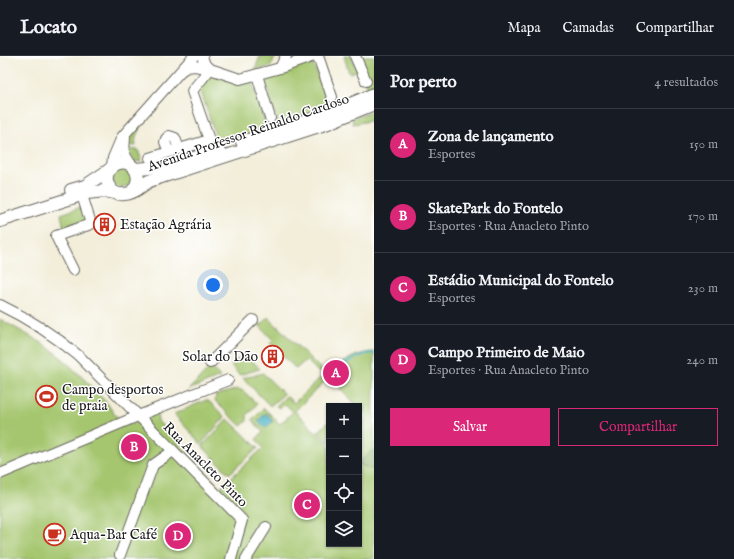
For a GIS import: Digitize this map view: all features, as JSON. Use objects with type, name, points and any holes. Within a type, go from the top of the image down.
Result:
[{"type":"main road","name":"Avenida Professor Reinaldo Cardoso","points":[[133,167],[159,167],[210,153],[325,115],[374,94]]},
{"type":"main road","name":"Avenida Professor Reinaldo Cardoso","points":[[134,190],[149,181],[328,123],[374,104]]},
{"type":"main road","points":[[0,213],[85,186],[110,168],[120,163],[133,167],[138,174],[138,180],[134,190],[126,194],[98,192],[82,195],[0,222]]},
{"type":"main road","points":[[110,168],[107,176],[107,184],[115,193]]},
{"type":"street","points":[[110,168],[119,144],[126,132],[194,56]]},
{"type":"street","points":[[202,56],[204,65],[210,69]]},
{"type":"street","points":[[280,68],[286,56]]},
{"type":"street","points":[[182,70],[187,67],[195,66],[210,69],[240,79],[280,68],[314,56]]},
{"type":"street","points":[[318,56],[332,97]]},
{"type":"street","points":[[354,56],[366,81]]},
{"type":"street","points":[[150,158],[209,140],[192,91],[210,69]]},
{"type":"street","points":[[256,75],[270,118]]},
{"type":"street","points":[[126,132],[124,153],[133,167]]},
{"type":"street","points":[[169,152],[165,142],[169,136],[175,138],[179,149]]},
{"type":"street","points":[[73,270],[56,236],[91,224],[82,195]]},
{"type":"street","name":"Rua Anacleto Pinto","points":[[0,305],[30,320],[64,343],[92,368],[242,520],[231,559]]},
{"type":"street","points":[[210,363],[253,320]]},
{"type":"street","points":[[0,474],[228,380]]},
{"type":"street","points":[[120,555],[153,465],[173,451]]},
{"type":"street","points":[[246,559],[266,527]]},
{"type":"green space","points":[[260,56],[276,56],[270,67],[255,70]]},
{"type":"green space","points":[[344,56],[351,56],[357,71],[349,73]]},
{"type":"green space","points":[[358,56],[374,56],[374,87],[368,90]]},
{"type":"green space","points":[[310,62],[314,65],[327,101],[332,99],[334,105],[278,124],[265,82],[265,76]]},
{"type":"green space","points":[[211,74],[235,83],[251,79],[267,128],[218,144],[200,89]]},
{"type":"green space","points":[[158,105],[139,130],[135,141],[136,146],[126,145],[131,134]]},
{"type":"green space","points":[[374,110],[374,120],[353,124],[352,119]]},
{"type":"green space","points":[[126,149],[138,150],[142,162],[134,161]]},
{"type":"green space","points":[[122,168],[129,171],[132,178],[129,185],[122,188],[115,185],[112,178],[115,171]]},
{"type":"green space","points":[[84,206],[88,220],[64,229],[61,214]]},
{"type":"green space","points":[[268,317],[327,375],[337,366],[355,356],[368,352],[374,352],[374,559],[0,559],[0,319],[42,343],[63,359],[107,403],[115,415],[127,424],[137,422],[157,413],[158,421],[220,488],[263,448],[256,439],[263,432],[252,420],[264,408],[280,424],[293,412],[285,404],[280,408],[276,406],[286,396],[294,403],[322,376],[306,360],[296,369],[270,343],[273,340],[258,324],[259,323],[262,325]]},
{"type":"green space","points":[[245,353],[260,369],[239,375],[231,365]]},
{"type":"green space","points":[[211,367],[220,377],[188,390]]},
{"type":"green space","points":[[263,373],[284,394],[270,406],[243,378]]},
{"type":"green space","points":[[238,389],[243,391],[257,404],[247,415],[247,421],[241,426],[215,401],[216,395]]},
{"type":"green space","points":[[206,400],[225,417],[201,444],[174,414]]},
{"type":"green space","points":[[228,419],[258,448],[229,474],[202,446]]},
{"type":"green space","points":[[326,424],[326,440],[318,432]]},
{"type":"green space","points":[[374,450],[374,470],[362,466],[362,459]]},
{"type":"water","points":[[266,413],[273,421],[266,428],[258,421]]},
{"type":"waterway","points":[[343,365],[362,355],[374,353]]},
{"type":"place","name":"Estação Agrária","points":[[104,224]]},
{"type":"place","name":"Solar do Dão","points":[[273,356]]},
{"type":"place","name":"Zona de lançamento","points":[[336,373]]},
{"type":"place","name":"Campo desportos de praia","points":[[47,397]]},
{"type":"place","name":"SkatePark do Fontelo","points":[[134,447]]},
{"type":"place","name":"Estádio Municipal do Fontelo","points":[[307,505]]},
{"type":"place","name":"Aqua-Bar Café","points":[[55,534]]},
{"type":"place","name":"Campo Primeiro de Maio","points":[[178,536]]}]
